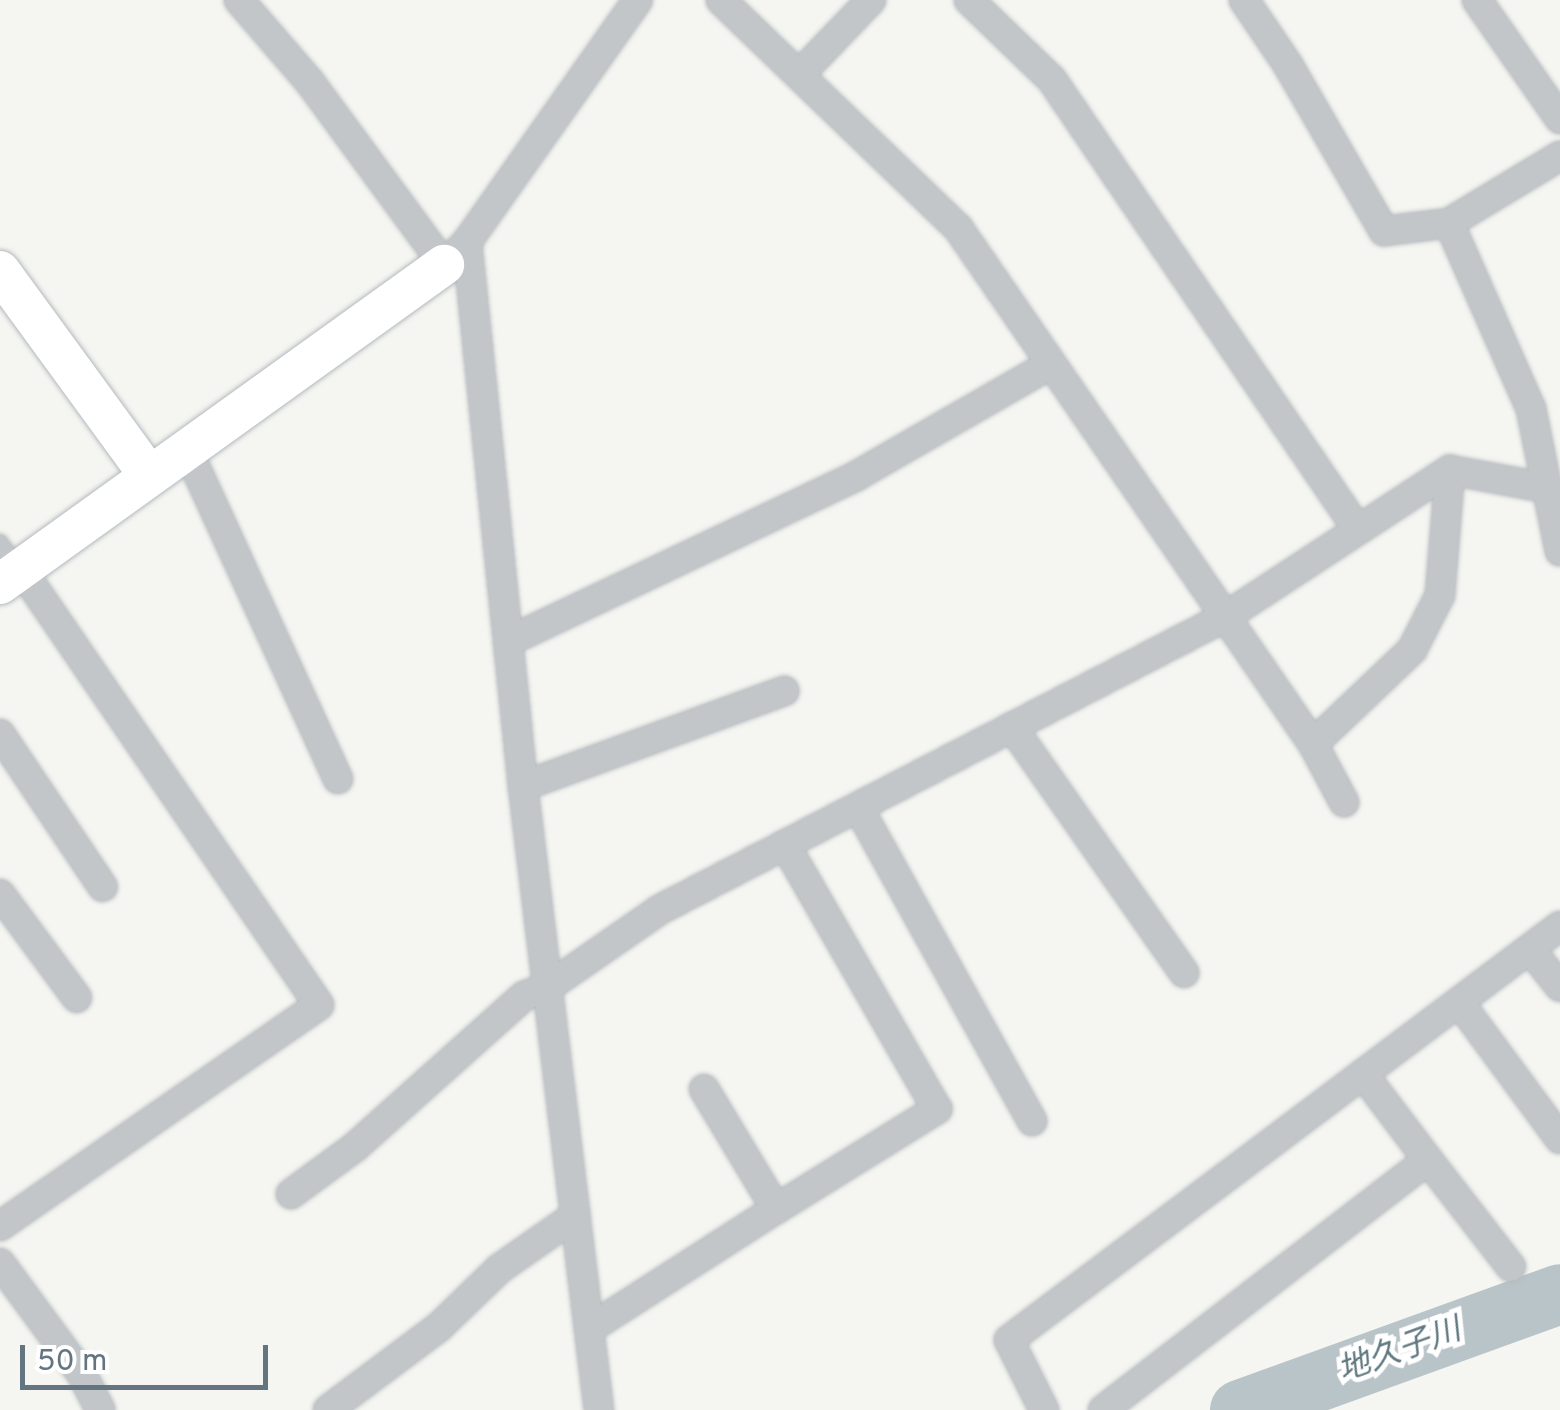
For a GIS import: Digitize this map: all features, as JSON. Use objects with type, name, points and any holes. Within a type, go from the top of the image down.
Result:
[{"type":"street","points":[[239,0],[456,254],[511,640],[523,786],[599,1410]]},
{"type":"street","points":[[0,1226],[318,1005],[7,565],[148,474],[456,254],[638,0]]},
{"type":"street","points":[[721,0],[958,228],[1314,744],[1344,802]]},
{"type":"street","points":[[801,73],[871,0]]},
{"type":"street","points":[[969,0],[1052,80],[1358,530]]},
{"type":"street","points":[[1244,0],[1288,66],[1384,232],[1448,224],[1560,156]]},
{"type":"street","points":[[1477,0],[1560,119]]},
{"type":"street","points":[[1448,224],[1531,409],[1560,551]]},
{"type":"street","points":[[0,271],[148,474]]},
{"type":"street","points":[[511,640],[858,475],[1051,364]]},
{"type":"street","points":[[186,447],[338,779]]},
{"type":"street","points":[[1314,744],[1412,650],[1440,594],[1450,470]]},
{"type":"street","points":[[291,1194],[355,1147],[524,996],[548,987],[659,910],[1226,617],[1450,470],[1546,488]]},
{"type":"street","points":[[523,786],[784,691]]},
{"type":"street","points":[[1012,728],[1184,973]]},
{"type":"street","points":[[0,734],[103,888]]},
{"type":"street","points":[[858,807],[1032,1121]]},
{"type":"street","points":[[589,1329],[937,1110],[785,845]]},
{"type":"street","points":[[0,894],[77,998]]},
{"type":"street","points":[[1044,1410],[1009,1340],[1560,926]]},
{"type":"street","points":[[1530,949],[1560,987]]},
{"type":"street","points":[[1458,1002],[1560,1140]]},
{"type":"street","points":[[1363,1074],[1512,1267]]},
{"type":"street","points":[[704,1090],[776,1209]]},
{"type":"street","points":[[1102,1410],[1428,1160]]},
{"type":"street","points":[[328,1410],[439,1327],[500,1269],[576,1216]]},
{"type":"street","points":[[0,1263],[84,1376],[100,1410]]},
{"type":"waterway","name":"地久子川","points":[[1240,1410],[1560,1294]]}]
